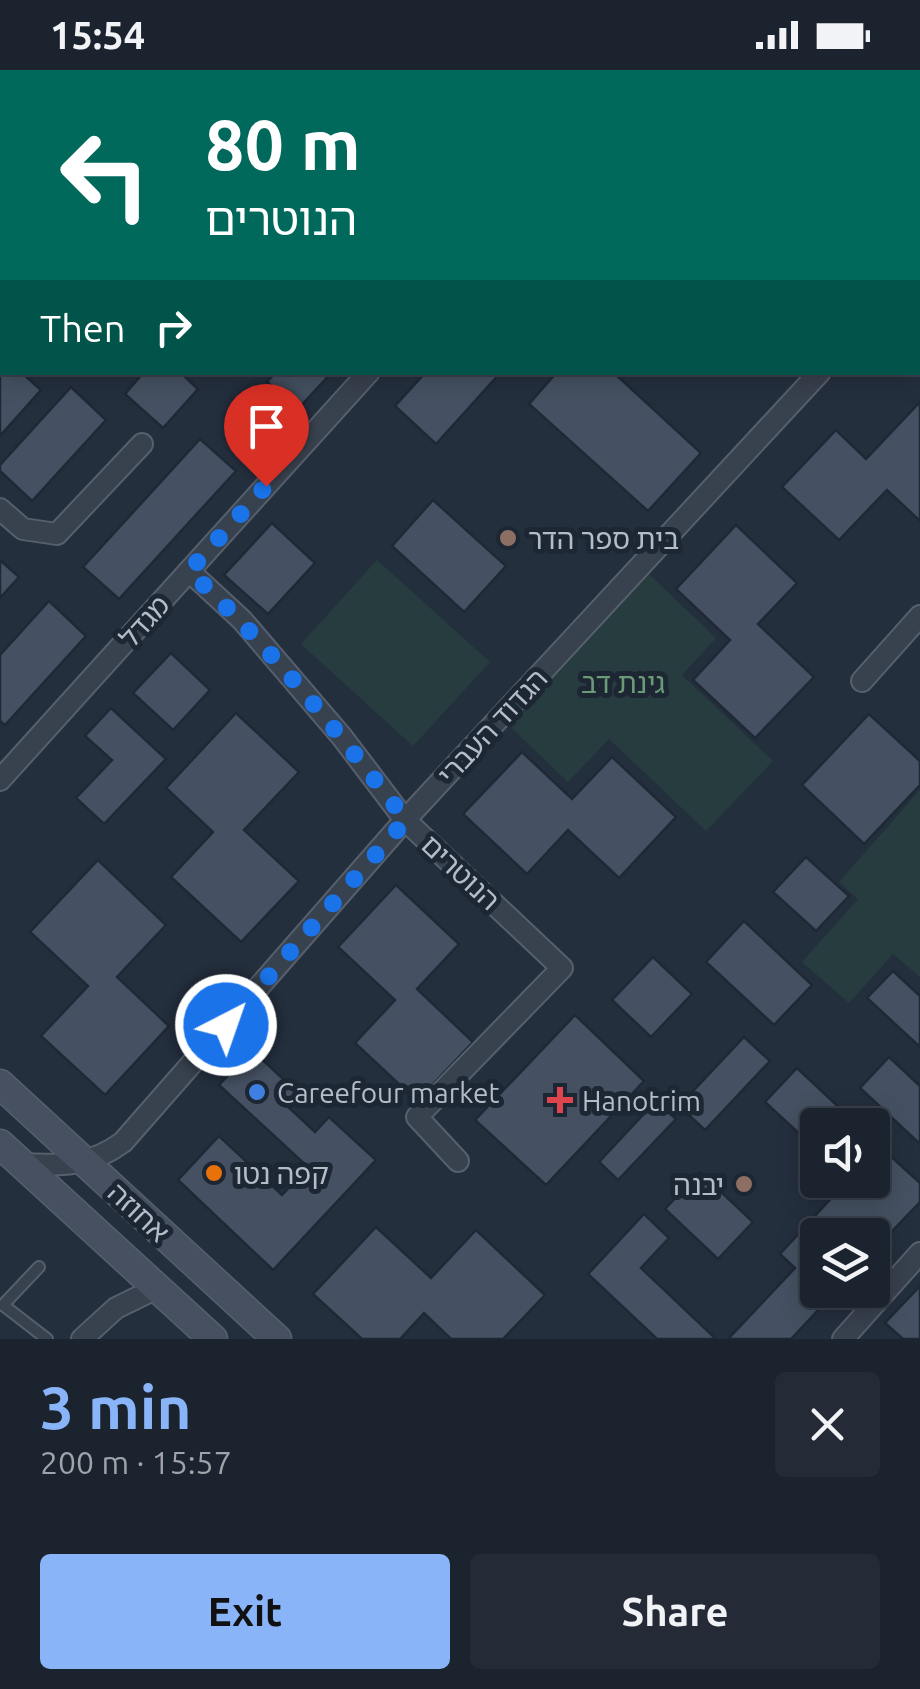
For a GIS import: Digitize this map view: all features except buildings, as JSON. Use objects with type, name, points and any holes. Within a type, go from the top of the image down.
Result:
[{"type":"main road","name":"אחוזה","points":[[0,1084],[277,1339]]},
{"type":"main road","name":"אחוזה","points":[[0,1144],[212,1339]]},
{"type":"street","name":"מגדל","points":[[0,780],[366,375]]},
{"type":"street","name":"הגדוד העברי","points":[[86,1163],[123,1142],[406,820],[817,375]]},
{"type":"street","points":[[0,509],[24,529],[57,534],[142,444]]},
{"type":"street","name":"הנוטרים","points":[[189,571],[242,620],[342,737],[406,820],[562,968],[417,1117],[458,1161]]},
{"type":"street","points":[[862,681],[920,616]]},
{"type":"street","points":[[22,1164],[86,1163]]},
{"type":"street","points":[[843,1339],[920,1253]]},
{"type":"street","points":[[82,1339],[116,1308],[157,1288]]},
{"type":"lane","points":[[39,1267],[4,1304],[47,1339]]},
{"type":"green space","points":[[377,560],[490,662],[413,746],[301,644]]},
{"type":"green space","name":"גינת דב","points":[[648,573],[716,638],[682,675],[773,761],[706,831],[609,739],[568,782],[505,722]]},
{"type":"green space","points":[[920,790],[920,977],[893,954],[849,1003],[802,962],[858,899],[839,882]]},
{"type":"place","name":"בית ספר הדר","points":[[508,538]]},
{"type":"place","name":"Careefour market","points":[[257,1092]]},
{"type":"place","name":"Hanotrim","points":[[560,1100]]},
{"type":"place","name":"קפה נטו","points":[[214,1173]]},
{"type":"place","name":"יבנה","points":[[744,1184]]},
{"type":"route","points":[[226,1025],[406,820],[342,737],[242,620],[189,571],[266,486]]}]
